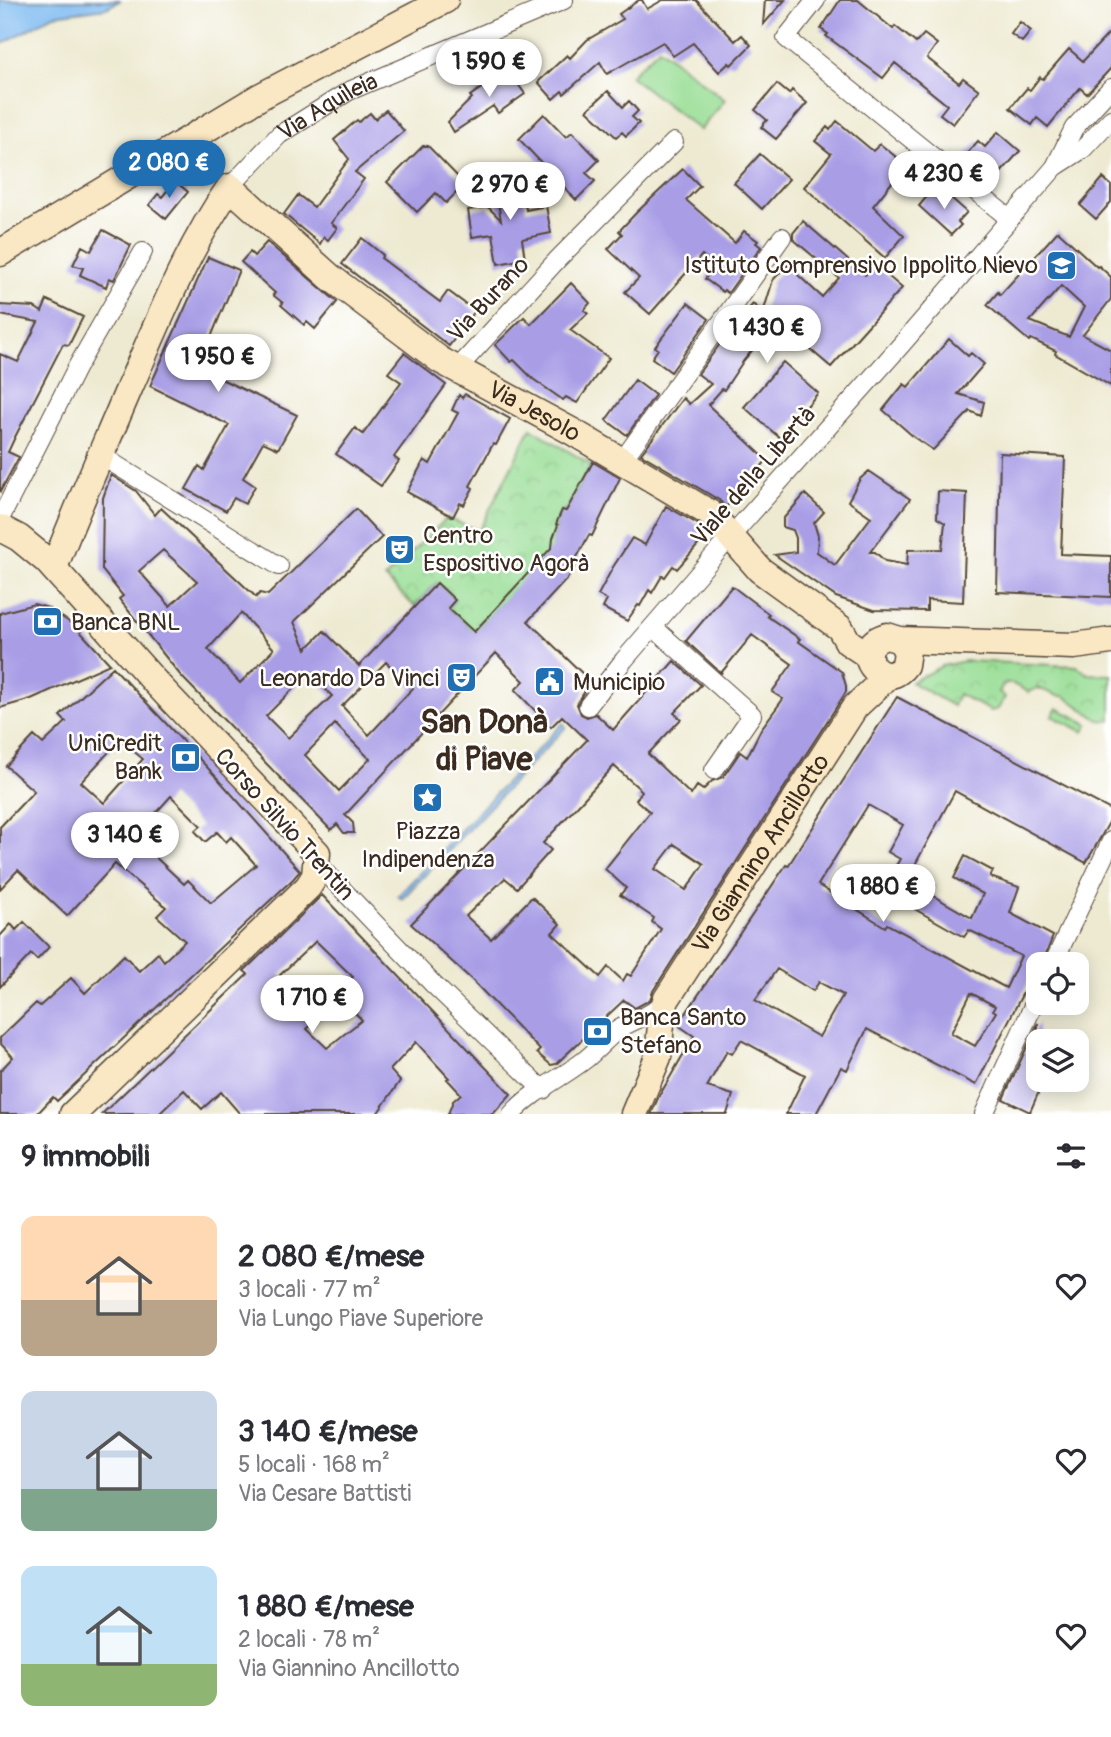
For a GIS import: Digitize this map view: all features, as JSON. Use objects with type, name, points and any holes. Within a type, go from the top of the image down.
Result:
[{"type":"street","points":[[0,253],[261,96],[445,0]]},
{"type":"street","name":"Via Aquileia","points":[[54,568],[186,259],[224,195],[279,135],[349,91],[564,0]]},
{"type":"street","points":[[816,0],[786,38],[1010,219]]},
{"type":"street","name":"Viale della Libertà","points":[[587,706],[731,536],[1055,167],[1074,128],[1111,88]]},
{"type":"street","name":"Viale della Libertà","points":[[1055,167],[1083,149],[1111,119]]},
{"type":"street","name":"Via Burano","points":[[457,369],[558,259],[674,142]]},
{"type":"street","name":"Via Jesolo","points":[[224,195],[440,360],[622,461],[711,514],[760,569],[840,628],[848,642],[886,655]]},
{"type":"street","points":[[622,461],[782,237]]},
{"type":"street","points":[[0,519],[77,367],[143,252]]},
{"type":"street","points":[[100,455],[279,566]]},
{"type":"street","name":"Corso Silvio Trentin","points":[[0,528],[41,554],[156,683],[310,844],[317,853],[317,863],[433,984],[543,1090]]},
{"type":"street","points":[[653,627],[752,715],[714,770]]},
{"type":"street","points":[[886,655],[972,643],[1074,646],[1111,641]]},
{"type":"street","points":[[1074,646],[1111,654]]},
{"type":"street","name":"Via Giannino Ancillotto","points":[[666,1000],[886,655]]},
{"type":"street","points":[[1058,952],[1111,841]]},
{"type":"street","points":[[73,1114],[308,887],[316,876],[317,863]]},
{"type":"street","points":[[512,1114],[525,1099],[543,1090],[588,1057],[609,1036],[652,1014],[666,1000]]},
{"type":"street","points":[[634,1114],[658,1057],[666,1000]]},
{"type":"street","points":[[984,1114],[1029,1015]]},
{"type":"green space","points":[[659,48],[725,100],[700,130],[630,76]]},
{"type":"green space","points":[[531,428],[591,465],[566,511],[562,510],[556,523],[558,525],[553,538],[551,560],[523,581],[474,632],[448,608],[455,600],[437,583],[414,606],[385,578],[447,518],[479,531]]},
{"type":"green space","points":[[965,661],[1077,666],[1088,674],[1111,675],[1111,721],[1099,720],[1064,696],[1038,688],[1028,692],[1011,683],[1003,685],[999,692],[1005,697],[998,709],[991,711],[958,694],[953,706],[911,682],[942,666]]},
{"type":"green space","points":[[1057,708],[1088,724],[1084,732],[1052,716]]},
{"type":"water","points":[[0,0],[121,0],[106,8],[54,15],[0,45]]},
{"type":"water","points":[[563,723],[566,727],[402,899],[398,896]]},
{"type":"building","points":[[642,0],[647,9],[663,0],[696,0],[735,41],[742,35],[751,45],[731,65],[729,63],[719,72],[693,43],[673,56],[663,42],[607,74],[600,62],[564,94],[562,91],[553,99],[538,82],[567,55],[570,58],[587,40],[623,19],[619,14]]},
{"type":"building","points":[[765,0],[785,0],[763,25]]},
{"type":"building","points":[[840,0],[858,0],[893,29],[895,26],[916,43],[924,34],[937,44],[927,58],[959,83],[963,78],[979,90],[953,124],[940,114],[947,105],[895,63],[883,78],[826,36],[828,34],[821,29]]},
{"type":"building","points":[[1020,22],[1031,31],[1022,42],[1011,34]]},
{"type":"building","points":[[1111,31],[1111,68],[1087,94],[1080,88],[1048,127],[1037,118],[1032,125],[1010,108],[1027,88],[1030,90],[1040,77],[1043,79],[1069,49],[1083,61]]},
{"type":"building","points":[[506,67],[525,94],[498,113],[493,106],[454,132],[448,122],[472,98],[470,96]]},
{"type":"building","points":[[777,84],[789,94],[792,90],[807,103],[776,139],[761,127],[767,120],[755,110]]},
{"type":"building","points":[[608,91],[623,107],[629,101],[638,111],[632,117],[639,123],[626,136],[622,132],[616,137],[587,110]]},
{"type":"building","points":[[386,110],[404,131],[355,172],[364,179],[331,223],[337,228],[328,240],[324,237],[320,244],[284,214],[298,195],[314,207],[349,159],[334,140],[357,120],[359,122],[370,113],[375,119]]},
{"type":"building","points":[[544,114],[566,137],[572,132],[599,160],[586,173],[595,181],[576,200],[519,139]]},
{"type":"building","points":[[837,121],[873,151],[880,144],[906,165],[873,206],[904,236],[885,258],[804,187],[831,154],[815,141],[827,127],[830,130]]},
{"type":"building","points":[[998,132],[1020,151],[990,185],[962,159],[978,141],[985,147]]},
{"type":"building","points":[[423,146],[428,146],[465,184],[446,203],[436,193],[417,212],[387,182]]},
{"type":"building","points":[[760,154],[789,179],[762,209],[734,183]]},
{"type":"building","points":[[683,169],[700,186],[686,200],[735,243],[744,231],[758,241],[756,243],[761,247],[728,293],[705,279],[715,266],[702,255],[650,314],[625,292],[639,278],[608,249],[622,234],[619,231]]},
{"type":"building","points":[[1103,178],[1111,185],[1111,202],[1096,219],[1080,205]]},
{"type":"building","points":[[521,180],[526,210],[546,206],[551,233],[522,239],[525,259],[498,264],[493,234],[472,237],[468,210],[488,207],[501,220],[495,185]]},
{"type":"building","points":[[175,181],[188,192],[166,219],[149,205],[158,194],[162,197]]},
{"type":"building","points":[[940,188],[967,212],[958,222],[961,225],[951,235],[919,206],[929,194],[932,196]]},
{"type":"building","points":[[803,221],[865,275],[875,265],[902,288],[831,367],[777,321],[744,360],[724,390],[708,405],[767,460],[726,507],[719,500],[641,454],[683,398],[689,404],[711,384],[698,374],[753,304],[763,313],[773,280],[787,265],[822,297],[839,278],[793,239],[793,233]]},
{"type":"building","points":[[103,230],[131,245],[114,280],[109,278],[106,287],[80,275],[83,268],[73,265],[82,246],[91,251]]},
{"type":"building","points":[[1058,231],[1111,277],[1111,299],[1083,335],[1111,350],[1111,386],[1055,354],[1056,351],[1031,339],[1029,341],[987,305],[998,292],[1000,295]],"holes":[[[1061,286],[1084,307],[1069,337],[1030,321]]]},
{"type":"building","points":[[362,238],[383,255],[381,258],[440,302],[448,291],[475,311],[449,346],[342,264]]},
{"type":"building","points":[[267,242],[337,302],[315,329],[307,322],[304,325],[281,305],[283,303],[273,295],[275,293],[241,262],[250,252],[254,256]]},
{"type":"building","points":[[208,257],[239,270],[198,368],[297,415],[278,449],[263,442],[243,478],[255,486],[245,504],[234,498],[226,511],[186,489],[199,466],[204,470],[229,425],[150,386]]},
{"type":"building","points":[[571,283],[590,303],[584,310],[588,313],[570,330],[609,358],[577,403],[566,397],[563,400],[533,379],[495,345],[524,317],[531,324]]},
{"type":"building","points":[[47,300],[83,317],[69,345],[63,344],[15,437],[8,452],[19,457],[0,492],[0,354],[18,362],[38,322],[0,315],[0,305],[34,307],[42,312]]},
{"type":"building","points":[[688,303],[709,319],[671,372],[652,358],[658,349],[655,347]]},
{"type":"building","points":[[949,339],[968,356],[971,353],[984,364],[958,394],[984,402],[981,416],[970,411],[933,450],[883,410],[904,384],[908,387]]},
{"type":"building","points":[[404,353],[446,385],[394,457],[399,461],[381,486],[336,454],[355,428],[363,434],[401,382],[388,373]]},
{"type":"building","points":[[783,362],[818,393],[780,438],[744,407]]},
{"type":"building","points":[[635,380],[655,395],[627,435],[606,420]]},
{"type":"building","points":[[465,394],[510,419],[470,486],[473,488],[464,505],[460,503],[453,517],[407,492],[424,460],[430,464],[458,413],[452,410],[459,395],[462,398]]},
{"type":"building","points":[[1000,453],[1065,457],[1061,554],[1111,556],[1111,597],[997,592]]},
{"type":"building","points":[[593,462],[620,478],[568,578],[528,621],[585,676],[577,683],[585,691],[577,704],[581,714],[587,717],[596,714],[613,730],[674,661],[701,685],[674,713],[681,719],[648,754],[691,795],[697,786],[703,790],[712,781],[723,777],[740,752],[747,757],[761,729],[783,699],[772,692],[792,664],[752,635],[721,673],[686,641],[732,586],[769,614],[767,616],[800,639],[798,641],[842,672],[846,692],[653,991],[650,1000],[635,1008],[624,1000],[556,1064],[551,1065],[537,1053],[540,1050],[472,980],[411,924],[587,740],[562,716],[551,727],[515,690],[524,681],[496,653],[345,815],[353,823],[354,833],[344,833],[337,824],[331,830],[181,676],[119,599],[123,596],[102,570],[103,498],[111,475],[136,491],[155,515],[161,508],[256,597],[260,593],[268,595],[356,509],[382,537],[294,622],[306,649],[324,631],[359,666],[437,583],[455,600],[448,608],[474,632],[552,547],[558,525],[556,524],[562,510],[566,511]],"holes":[[[163,550],[197,581],[170,606],[139,571]],[[241,613],[274,649],[240,683],[208,649]],[[386,662],[413,688],[369,735],[342,706]],[[309,673],[332,696],[288,738],[266,716]],[[335,724],[370,759],[339,791],[305,755]],[[614,766],[642,791],[636,800],[650,812],[605,869],[626,888],[620,895],[654,918],[652,922],[661,929],[631,976],[627,974],[623,981],[608,967],[600,977],[552,933],[560,924],[532,897],[491,939],[466,916],[505,878],[517,888],[551,850],[543,843]],[[674,844],[704,864],[686,890],[655,869]]]},
{"type":"building","points":[[869,471],[910,499],[870,552],[875,552],[885,561],[907,565],[908,550],[942,549],[945,523],[937,518],[938,491],[967,493],[963,602],[927,600],[927,611],[874,610],[836,597],[775,555],[796,552],[793,530],[783,527],[783,519],[805,494],[824,512],[814,523],[818,536],[817,552],[835,565],[871,517],[848,501],[860,479]]},
{"type":"building","points":[[666,506],[701,526],[706,536],[677,569],[673,566],[665,577],[662,576],[652,593],[649,590],[627,621],[603,608],[607,600],[598,595],[632,538],[645,545]]},
{"type":"building","points":[[34,604],[48,608],[75,626],[110,664],[31,699],[0,708],[0,613]]},
{"type":"building","points":[[113,667],[300,871],[57,1101],[53,1097],[37,1114],[0,1114],[0,1071],[13,1057],[0,1043],[0,1038],[36,1003],[40,1006],[71,978],[85,993],[124,955],[139,971],[158,953],[164,961],[185,941],[157,916],[166,907],[115,864],[67,916],[18,870],[0,889],[0,827],[34,791],[6,766],[34,736],[43,744],[66,722],[60,716]],"holes":[[[120,740],[143,759],[104,803],[81,782]],[[171,796],[201,826],[195,831],[205,842],[217,832],[226,842],[231,837],[256,865],[211,903],[188,880],[184,884],[134,837]]]},
{"type":"building","points":[[897,697],[1111,810],[1111,819],[1086,863],[955,791],[911,872],[935,886],[930,894],[972,918],[983,894],[954,878],[965,856],[993,871],[990,877],[1019,887],[1010,913],[1053,936],[1047,952],[1026,952],[1026,987],[976,1085],[867,1029],[847,1070],[841,1067],[816,1114],[786,1114],[805,1075],[741,1040],[732,1054],[727,1051],[707,1087],[733,1095],[727,1114],[651,1114],[694,1036],[678,1025],[786,865],[788,866]],"holes":[[[868,805],[903,825],[888,852],[900,859],[881,890],[964,937],[969,930],[1021,956],[1006,988],[887,924],[885,927],[818,885]],[[777,969],[813,991],[819,982],[843,995],[819,1037],[755,1000]],[[971,993],[995,1006],[993,1010],[996,1012],[975,1046],[951,1033]]]},
{"type":"building","points":[[322,895],[511,1094],[493,1114],[448,1114],[453,1101],[461,1094],[416,1042],[390,1070],[400,1081],[377,1114],[240,1114],[221,1092],[202,1109],[184,1090],[159,1114],[102,1114],[248,974],[244,971]],"holes":[[[316,941],[353,977],[336,993],[362,1020],[327,1048],[307,1029],[329,1005],[319,993],[307,1003],[280,975]]]},
{"type":"building","points":[[24,922],[49,947],[37,960],[31,954],[0,987],[0,936],[11,924],[16,930]]},
{"type":"building","points":[[1026,1049],[1026,1092],[1039,1092],[1030,1112],[1003,1099]]},
{"type":"place","name":"Istituto Comprensivo Ippolito Nievo","points":[[1061,265]]},
{"type":"place","name":"Centro Espositivo Agorà","points":[[400,549]]},
{"type":"place","name":"Banca BNL","points":[[48,622]]},
{"type":"place","name":"Leonardo Da Vinci","points":[[462,678]]},
{"type":"place","name":"Municipio","points":[[550,682]]},
{"type":"place","name":"UniCredit Bank","points":[[185,757]]},
{"type":"place","name":"Piazza Indipendenza","points":[[428,797]]},
{"type":"place","name":"Banca Santo Stefano","points":[[597,1031]]},
{"type":"district","name":"San Donà di Piave","points":[[484,740]]}]
